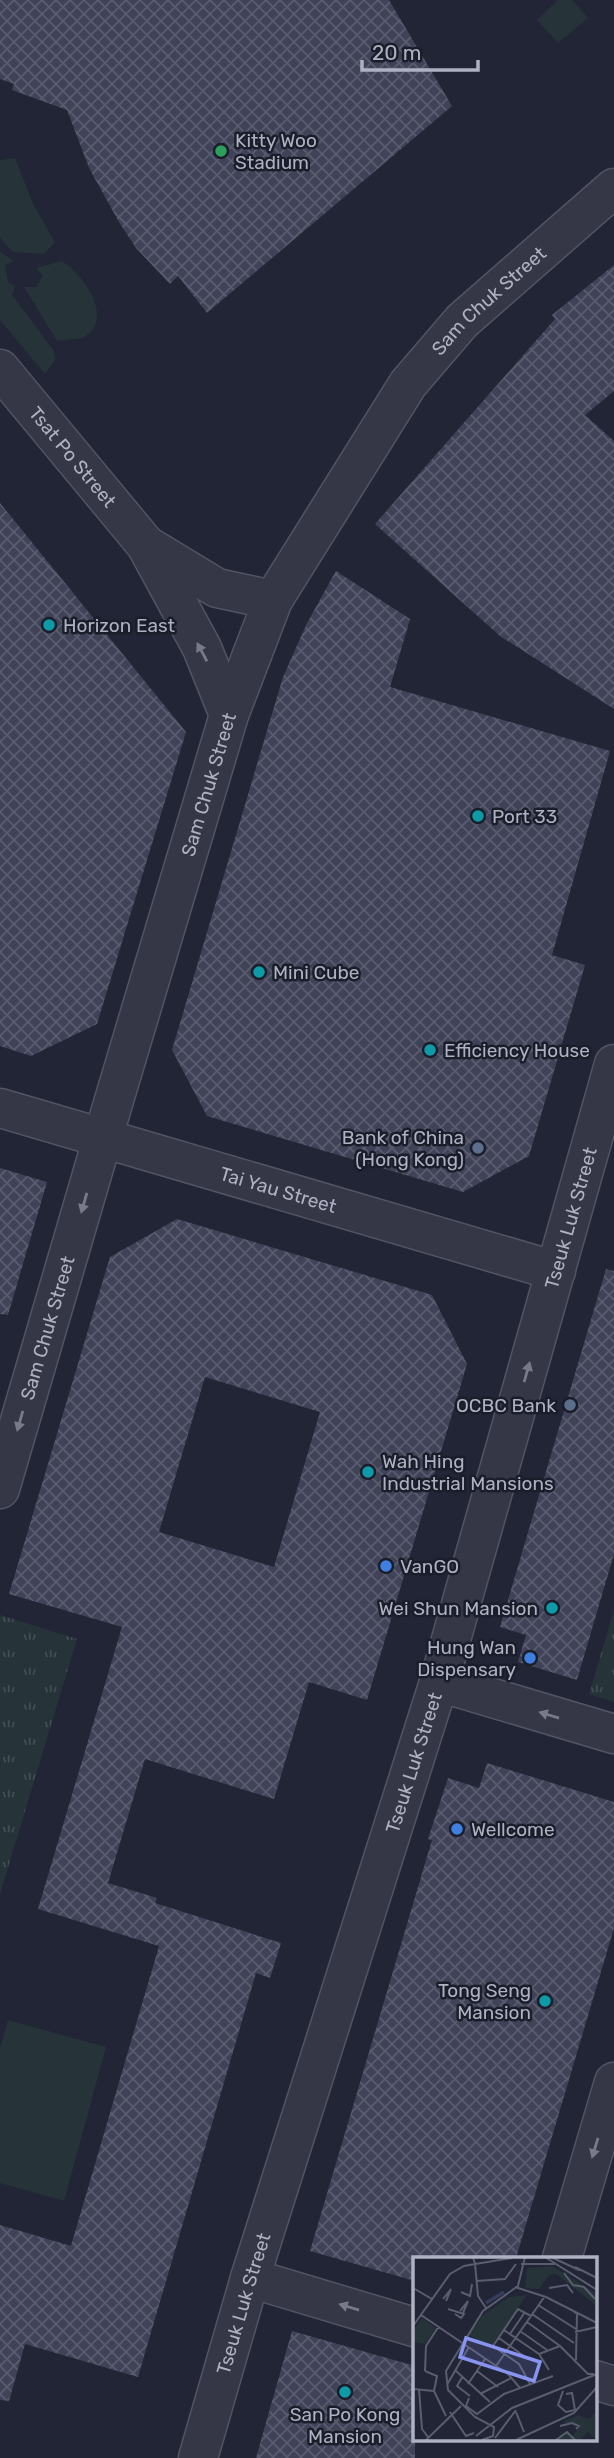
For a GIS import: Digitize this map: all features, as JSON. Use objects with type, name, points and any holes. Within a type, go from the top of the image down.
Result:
[{"type":"street","name":"Sam Chuk Street","points":[[0,1489],[229,715],[273,600],[408,384],[462,321],[614,188]]},
{"type":"street","name":"Tsat Po Street","points":[[0,369],[146,545],[202,648],[229,715]]},
{"type":"street","name":"Tsat Po Street","points":[[146,545],[217,588],[273,600]]},
{"type":"street","name":"Tseuk Luk Street","points":[[198,2458],[250,2278],[439,1682],[614,1064]]},
{"type":"street","name":"Tai Yau Street","points":[[0,1108],[556,1271]]},
{"type":"street","points":[[439,1682],[614,1734]]},
{"type":"street","points":[[563,2257],[614,2082]]},
{"type":"street","points":[[250,2278],[413,2326]]},
{"type":"street","points":[[596,2380],[614,2386]]},
{"type":"green space","points":[[558,0],[572,0],[588,18],[558,43],[537,20]]},
{"type":"green space","points":[[15,158],[34,206],[55,242],[44,254],[13,252],[0,238],[0,160]]},
{"type":"green space","points":[[0,252],[14,261],[5,265],[8,282],[15,286],[12,295],[54,351],[55,360],[45,374],[0,320]]},
{"type":"green space","points":[[62,261],[87,287],[97,309],[97,320],[92,330],[83,338],[57,341],[24,287],[36,287],[43,276],[36,268]]},
{"type":"green space","points":[[614,1610],[614,1702],[589,1694]]},
{"type":"green space","points":[[0,1615],[77,1639],[0,1894]]},
{"type":"green space","points":[[8,2020],[106,2047],[64,2201],[0,2183],[0,2048]]},
{"type":"building","name":"Kitty Woo Stadium","points":[[0,0],[389,0],[452,106],[207,313],[178,276],[170,284],[136,248],[89,168],[67,110],[12,90],[14,84],[0,79]]},
{"type":"building","points":[[614,265],[614,391],[585,415],[614,441],[614,709],[500,636],[375,524],[555,319],[552,315]]},
{"type":"building","points":[[0,503],[186,732],[97,1024],[31,1056],[0,1046]]},
{"type":"building","points":[[336,571],[410,619],[390,687],[610,751],[552,955],[585,965],[529,1156],[463,1192],[207,1116],[172,1050],[283,677],[307,623]]},
{"type":"building","points":[[0,1168],[47,1182],[8,1315],[0,1314]]},
{"type":"building","points":[[177,1219],[432,1295],[467,1364],[367,1700],[309,1682],[274,1799],[145,1759],[108,1883],[157,1898],[155,1903],[281,1943],[270,1978],[256,1973],[138,2377],[25,2344],[9,2401],[0,2400],[0,2225],[71,2246],[159,1946],[38,1909],[122,1627],[9,1594],[110,1257]],"holes":[[[205,1377],[320,1412],[274,1567],[159,1532]]]},
{"type":"building","points":[[606,1269],[614,1271],[614,1554],[577,1680],[518,1662],[526,1635],[500,1627]]},
{"type":"building","points":[[487,1763],[614,1802],[614,1928],[516,2257],[413,2257],[413,2280],[310,2251],[432,1840],[428,1839],[448,1778],[479,1788]]},
{"type":"building","name":"San Po Kong Mansion","points":[[292,2331],[413,2365],[415,2458],[256,2458]]},
{"type":"place","name":"Kitty Woo Stadium","points":[[221,151]]},
{"type":"place","name":"Horizon East","points":[[49,625]]},
{"type":"place","name":"Port 33","points":[[478,816]]},
{"type":"place","name":"Mini Cube","points":[[259,972]]},
{"type":"place","name":"Efficiency House","points":[[430,1050]]},
{"type":"place","name":"Bank of China (Hong Kong)","points":[[478,1148]]},
{"type":"place","name":"OCBC Bank","points":[[570,1405]]},
{"type":"place","name":"Wah Hing Industrial Mansions","points":[[368,1472]]},
{"type":"place","name":"VanGO","points":[[386,1566]]},
{"type":"place","name":"Wei Shun Mansion","points":[[552,1608]]},
{"type":"place","name":"Hung Wan Dispensary","points":[[530,1658]]},
{"type":"place","name":"Wellcome","points":[[457,1829]]},
{"type":"place","name":"Tong Seng Mansion","points":[[545,2001]]},
{"type":"place","name":"San Po Kong Mansion","points":[[345,2392]]}]
